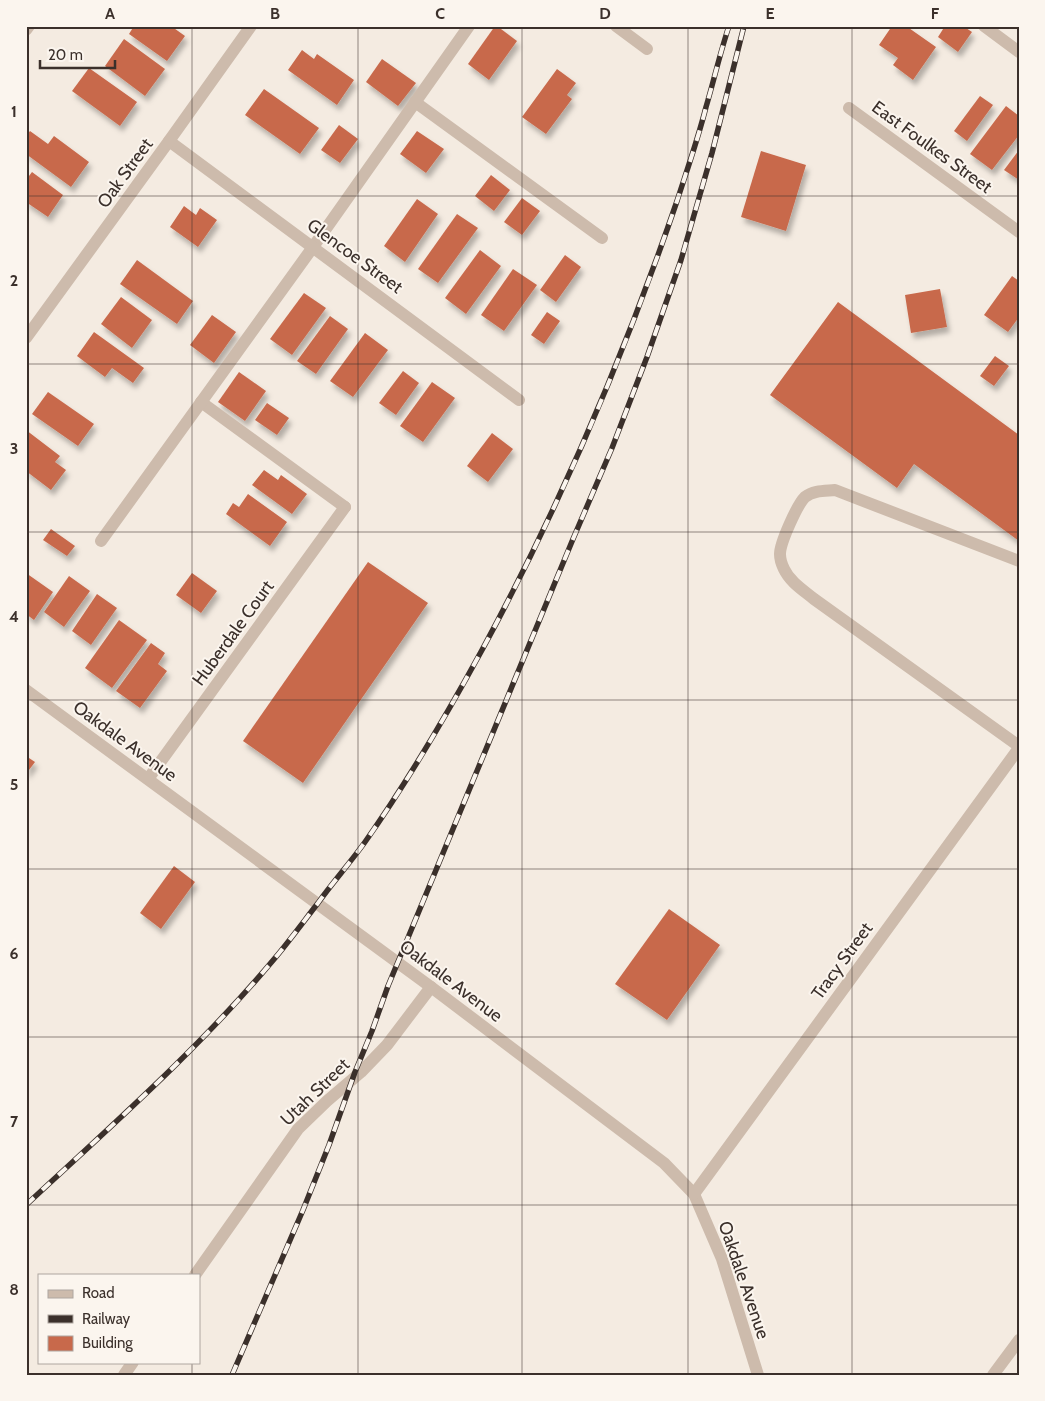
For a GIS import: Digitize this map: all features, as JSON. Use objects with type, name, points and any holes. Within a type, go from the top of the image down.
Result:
[{"type":"street","points":[[26,30],[29,26]]},
{"type":"street","name":"Oak Street","points":[[26,338],[170,141],[250,26]]},
{"type":"street","points":[[101,541],[313,247],[469,26]]},
{"type":"street","points":[[616,26],[647,49]]},
{"type":"street","points":[[984,26],[1019,52]]},
{"type":"street","points":[[415,102],[602,238]]},
{"type":"street","name":"East Foulkes Street","points":[[849,108],[1019,232]]},
{"type":"street","name":"Glencoe Street","points":[[170,141],[519,400]]},
{"type":"street","name":"Huberdale Court","points":[[148,779],[345,507],[201,402]]},
{"type":"street","points":[[1019,561],[835,490],[818,491],[805,497],[796,510],[785,535],[780,553],[784,569],[793,582],[1019,747]]},
{"type":"street","name":"Oakdale Avenue","points":[[26,690],[431,987],[664,1163],[694,1194],[722,1259],[758,1375]]},
{"type":"street","name":"Tracy Street","points":[[694,1194],[1019,747]]},
{"type":"street","name":"Utah Street","points":[[196,1274],[298,1130],[387,1045],[431,987]]},
{"type":"street","points":[[993,1375],[1019,1340]]},
{"type":"street","points":[[124,1375],[132,1364]]},
{"type":"building","points":[[134,26],[171,26],[185,36],[167,61],[129,34]]},
{"type":"building","points":[[495,26],[517,41],[489,80],[468,64]]},
{"type":"building","points":[[892,26],[906,26],[936,47],[913,80],[893,65],[898,58],[879,45]]},
{"type":"building","points":[[945,26],[963,26],[972,32],[958,52],[938,37]]},
{"type":"building","points":[[124,39],[165,69],[145,96],[105,66]]},
{"type":"building","points":[[302,50],[314,59],[317,54],[354,80],[337,105],[288,70]]},
{"type":"building","points":[[382,59],[416,83],[398,106],[366,82]]},
{"type":"building","points":[[89,68],[137,102],[120,126],[72,91]]},
{"type":"building","points":[[557,69],[576,83],[567,95],[572,99],[546,134],[522,117]]},
{"type":"building","points":[[264,89],[319,128],[300,154],[245,115]]},
{"type":"building","points":[[980,96],[993,105],[967,141],[954,131]]},
{"type":"building","points":[[1006,106],[1019,116],[1019,135],[992,170],[970,154]]},
{"type":"building","points":[[339,125],[358,139],[340,163],[321,150]]},
{"type":"building","points":[[30,131],[48,144],[54,136],[89,162],[71,187],[26,154],[26,136]]},
{"type":"building","points":[[417,131],[444,149],[426,173],[400,154]]},
{"type":"building","points":[[1019,150],[1019,180],[1004,170]]},
{"type":"building","points":[[761,151],[806,165],[786,231],[741,217]]},
{"type":"building","points":[[32,172],[63,195],[48,217],[26,202],[26,180]]},
{"type":"building","points":[[491,175],[510,190],[494,211],[475,196]]},
{"type":"building","points":[[522,198],[540,211],[522,235],[504,222]]},
{"type":"building","points":[[417,199],[438,214],[405,262],[384,246]]},
{"type":"building","points":[[184,206],[196,215],[200,208],[217,220],[198,247],[170,227]]},
{"type":"building","points":[[457,214],[478,228],[438,283],[418,269]]},
{"type":"building","points":[[480,250],[501,266],[466,314],[445,298]]},
{"type":"building","points":[[565,255],[581,267],[556,302],[540,290]]},
{"type":"building","points":[[137,260],[193,301],[177,324],[120,284]]},
{"type":"building","points":[[513,269],[537,285],[504,331],[481,315]]},
{"type":"building","points":[[1012,276],[1019,281],[1019,317],[1008,332],[984,315]]},
{"type":"building","points":[[940,289],[947,327],[911,333],[905,295]]},
{"type":"building","points":[[304,293],[326,308],[292,355],[270,339]]},
{"type":"building","points":[[121,297],[152,320],[132,348],[101,324]]},
{"type":"building","points":[[838,302],[1019,435],[1019,541],[914,464],[897,488],[770,395]]},
{"type":"building","points":[[547,312],[560,321],[544,344],[531,335]]},
{"type":"building","points":[[212,315],[236,332],[214,363],[190,345]]},
{"type":"building","points":[[330,316],[348,329],[316,374],[297,361]]},
{"type":"building","points":[[94,332],[144,368],[133,383],[112,368],[105,377],[77,356]]},
{"type":"building","points":[[365,333],[388,350],[353,397],[330,381]]},
{"type":"building","points":[[995,356],[1009,366],[994,386],[980,376]]},
{"type":"building","points":[[403,371],[419,383],[396,415],[379,403]]},
{"type":"building","points":[[239,372],[266,391],[245,421],[218,402]]},
{"type":"building","points":[[432,382],[455,398],[423,442],[400,426]]},
{"type":"building","points":[[48,392],[94,424],[78,446],[32,414]]},
{"type":"building","points":[[267,403],[289,418],[277,435],[255,420]]},
{"type":"building","points":[[26,430],[60,456],[55,462],[66,470],[51,490],[26,471]]},
{"type":"building","points":[[492,433],[513,449],[488,482],[467,466]]},
{"type":"building","points":[[264,470],[278,480],[281,475],[307,494],[292,514],[252,485]]},
{"type":"building","points":[[248,494],[287,522],[270,546],[226,514],[233,503],[239,507]]},
{"type":"building","points":[[51,529],[75,546],[67,556],[43,540]]},
{"type":"building","points":[[368,562],[428,603],[303,783],[243,741]]},
{"type":"building","points":[[26,573],[53,592],[34,620],[26,614]]},
{"type":"building","points":[[192,573],[217,591],[201,613],[176,595]]},
{"type":"building","points":[[69,576],[90,591],[64,627],[44,612]]},
{"type":"building","points":[[97,594],[117,608],[91,645],[72,631]]},
{"type":"building","points":[[119,620],[147,640],[112,688],[85,668]]},
{"type":"building","points":[[151,643],[165,653],[158,664],[167,671],[140,708],[116,691]]},
{"type":"building","points":[[26,756],[35,762],[26,774]]},
{"type":"building","points":[[174,866],[195,882],[161,929],[140,913]]},
{"type":"building","points":[[669,909],[720,945],[667,1020],[615,984]]},
{"type":"railway","points":[[26,1205],[186,1055],[275,958],[359,850],[426,748],[511,596],[564,486],[613,373],[677,201],[729,26]]},
{"type":"railway","points":[[232,1375],[303,1210],[388,986],[612,448],[647,357],[681,260],[712,153],[744,26]]}]
